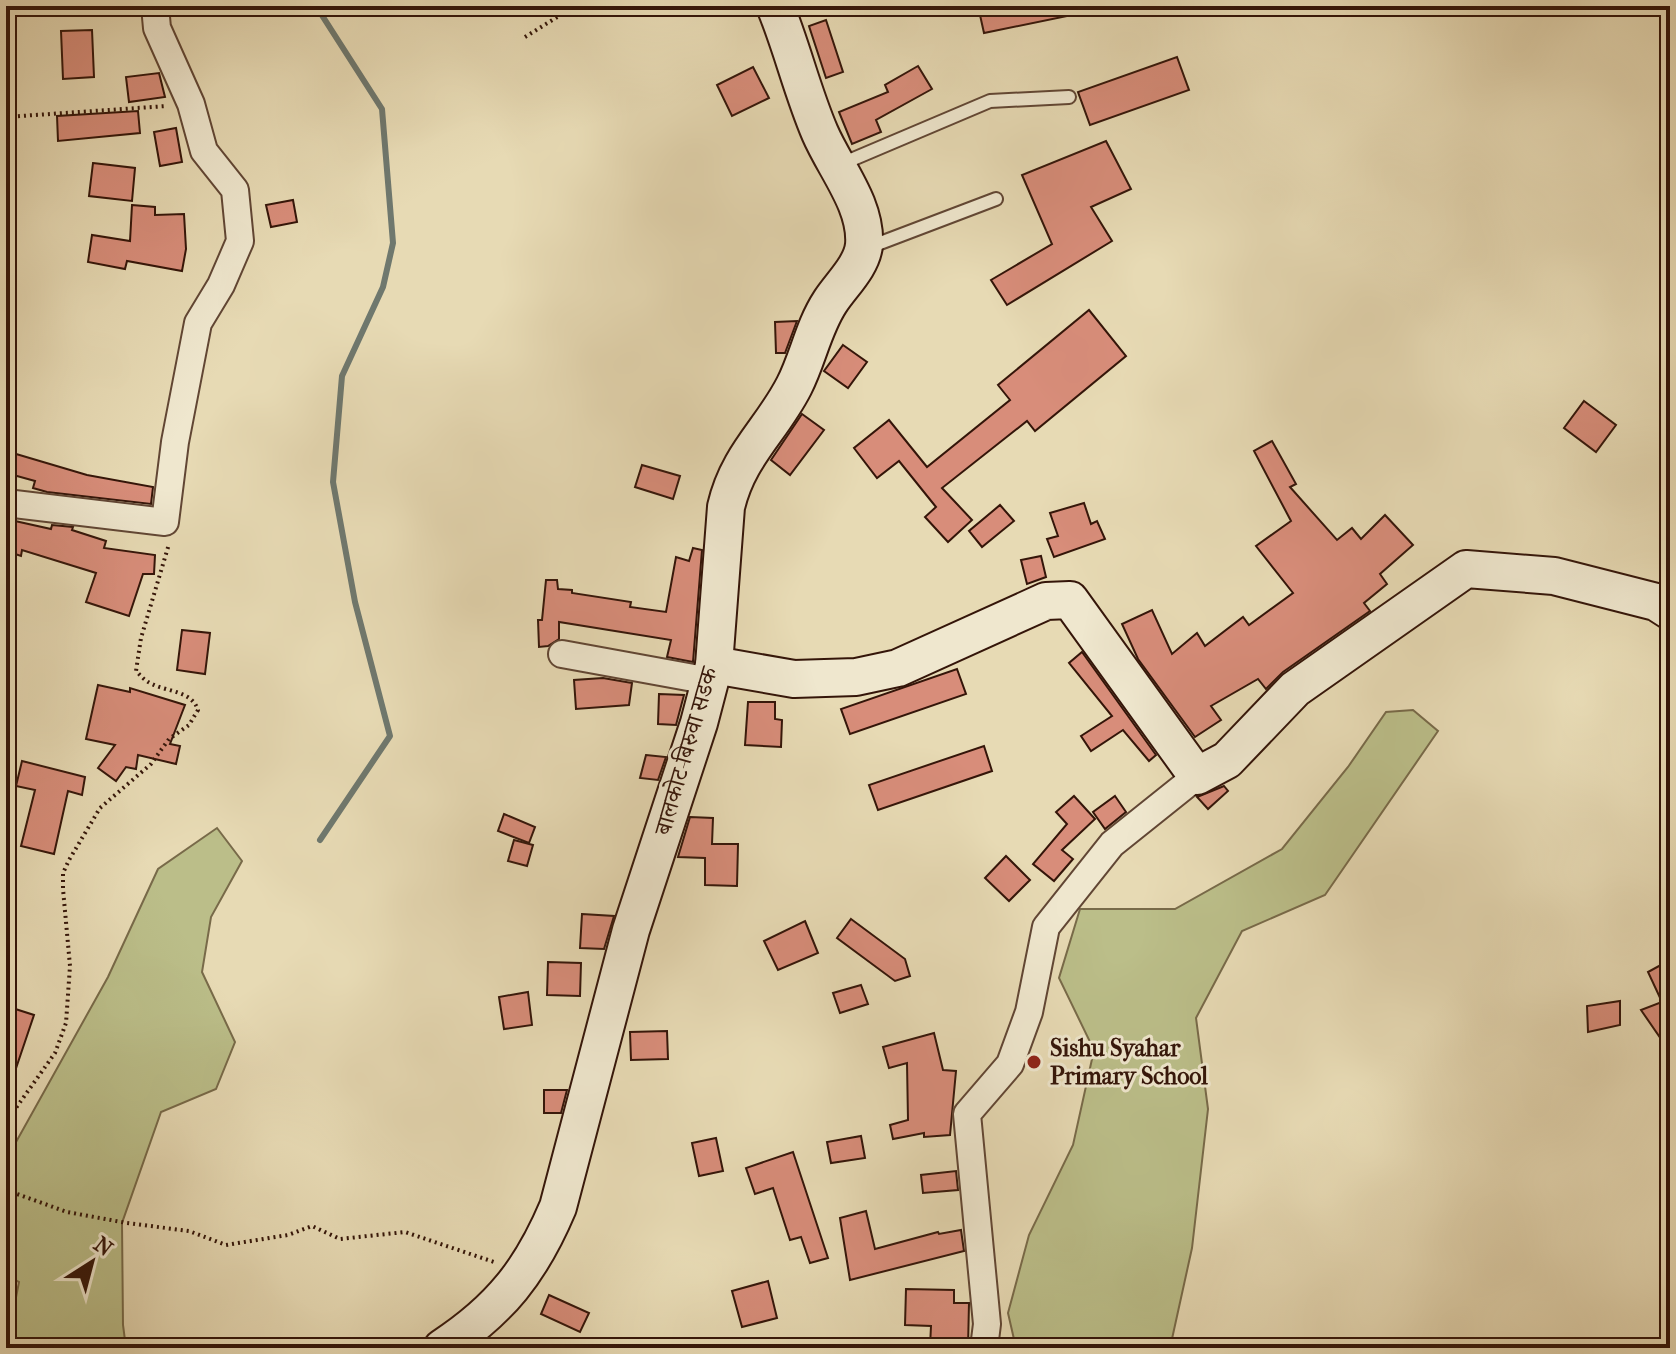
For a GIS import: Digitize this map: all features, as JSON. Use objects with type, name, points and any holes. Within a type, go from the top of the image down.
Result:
[{"type":"main road","points":[[775,6],[806,97],[858,209],[864,230],[864,249]]},
{"type":"main road","name":"बालकोट-बिरुवा सडक","points":[[442,1348],[497,1305],[542,1246],[558,1207],[631,930],[699,723],[712,673],[726,507],[731,483],[795,384],[816,326],[864,249]]},
{"type":"main road","points":[[712,673],[794,679],[856,677],[898,668],[1046,601],[1070,600],[1197,776],[1227,760],[1295,689],[1466,569],[1554,576],[1656,602],[1670,611]]},
{"type":"street","points":[[6,503],[165,522],[175,442],[198,323],[221,285],[240,241],[235,190],[204,151],[191,104],[157,28],[155,6]]},
{"type":"street","points":[[562,654],[712,673]]},
{"type":"street","points":[[984,1348],[987,1324],[967,1114],[1010,1064],[1029,1012],[1046,927],[1112,844],[1197,776]]},
{"type":"lane","points":[[836,166],[990,101],[1069,97]]},
{"type":"lane","points":[[864,249],[996,199]]},
{"type":"path","points":[[525,37],[575,6]]},
{"type":"path","points":[[6,117],[191,104]]},
{"type":"path","points":[[6,1122],[55,1053],[66,1023],[70,966],[63,873],[69,860],[100,808],[151,764],[169,739],[189,725],[198,710],[196,702],[185,695],[147,682],[136,671],[141,638],[169,548],[165,522]]},
{"type":"path","points":[[6,1190],[67,1212],[189,1231],[226,1245],[288,1235],[312,1226],[340,1239],[405,1232],[522,1272]]},
{"type":"green space","points":[[1413,710],[1438,731],[1325,895],[1242,931],[1196,1018],[1208,1109],[1192,1248],[1170,1348],[1016,1348],[1008,1313],[1029,1235],[1073,1145],[1094,1050],[1059,978],[1080,909],[1175,909],[1282,849],[1348,767],[1386,712]]},
{"type":"green space","points":[[217,828],[242,861],[211,917],[202,972],[235,1042],[216,1089],[161,1112],[122,1223],[126,1348],[6,1348],[19,1282],[6,1275],[6,1160],[108,977],[158,869]]},
{"type":"building","points":[[978,6],[1077,6],[1077,14],[984,33]]},
{"type":"building","points":[[826,20],[843,72],[826,78],[809,26]]},
{"type":"building","points":[[92,30],[94,77],[63,79],[61,31]]},
{"type":"building","points":[[1177,57],[1189,90],[1090,125],[1078,92]]},
{"type":"building","points":[[918,66],[932,89],[876,120],[881,132],[852,144],[839,112],[888,92],[885,85]]},
{"type":"building","points":[[753,67],[769,98],[732,116],[717,85]]},
{"type":"building","points":[[159,73],[165,97],[129,102],[126,77]]},
{"type":"building","points":[[138,111],[140,133],[58,141],[57,116]]},
{"type":"building","points":[[176,128],[182,162],[160,166],[154,132]]},
{"type":"building","points":[[1106,141],[1131,189],[1091,207],[1112,241],[1007,305],[991,280],[1052,244],[1022,175]]},
{"type":"building","points":[[93,163],[135,168],[132,201],[89,196]]},
{"type":"building","points":[[293,200],[297,222],[271,227],[266,205]]},
{"type":"building","points":[[132,205],[155,207],[155,215],[184,214],[186,249],[182,271],[127,261],[125,269],[88,262],[92,235],[130,241]]},
{"type":"building","points":[[1089,310],[1126,356],[1035,431],[1027,421],[942,488],[972,520],[948,542],[925,517],[936,507],[899,461],[877,478],[854,448],[889,420],[927,467],[1010,400],[998,385]]},
{"type":"building","points":[[797,321],[785,353],[776,353],[775,322]]},
{"type":"building","points":[[843,345],[867,362],[848,388],[824,371]]},
{"type":"building","points":[[1584,401],[1616,425],[1596,452],[1564,428]]},
{"type":"building","points":[[802,414],[824,430],[790,475],[771,460]]},
{"type":"building","points":[[1272,441],[1296,484],[1290,487],[1337,540],[1352,528],[1361,539],[1385,515],[1413,545],[1380,574],[1387,584],[1364,603],[1370,611],[1283,672],[1266,689],[1258,679],[1211,706],[1221,720],[1195,737],[1138,659],[1122,624],[1152,610],[1172,654],[1197,633],[1205,646],[1243,617],[1249,625],[1293,593],[1256,546],[1291,521],[1254,451]]},
{"type":"building","points":[[6,451],[87,475],[153,487],[151,504],[33,488],[35,481],[6,473]]},
{"type":"building","points":[[642,465],[680,476],[673,499],[635,487]]},
{"type":"building","points":[[1084,503],[1091,524],[1097,521],[1105,539],[1054,557],[1047,539],[1058,536],[1050,513]]},
{"type":"building","points":[[1000,505],[1014,521],[982,547],[969,531]]},
{"type":"building","points":[[6,519],[51,529],[52,525],[73,527],[72,530],[106,541],[104,548],[155,555],[154,574],[143,574],[129,616],[86,602],[96,573],[22,550],[21,556],[6,551]]},
{"type":"building","points":[[693,548],[702,550],[693,662],[667,657],[671,640],[559,622],[559,639],[548,646],[539,647],[538,620],[542,620],[546,580],[557,580],[558,589],[572,590],[572,593],[631,602],[630,607],[666,612],[676,557],[689,561]]},
{"type":"building","points":[[1041,556],[1046,577],[1027,584],[1021,560]]},
{"type":"building","points":[[182,630],[210,633],[205,674],[177,670]]},
{"type":"building","points":[[1082,652],[1156,755],[1149,761],[1123,730],[1091,751],[1081,736],[1112,716],[1069,663]]},
{"type":"building","points":[[957,669],[966,694],[850,734],[841,709]]},
{"type":"building","points":[[603,678],[632,683],[629,705],[576,709],[574,680]]},
{"type":"building","points":[[98,685],[130,692],[130,688],[185,705],[170,744],[180,746],[176,764],[138,755],[136,769],[126,767],[116,781],[98,768],[115,745],[86,739]]},
{"type":"building","points":[[659,694],[684,695],[676,725],[658,724]]},
{"type":"building","points":[[748,702],[775,702],[775,719],[782,720],[781,747],[745,745]]},
{"type":"building","points":[[984,746],[992,771],[878,810],[869,785]]},
{"type":"building","points":[[646,755],[666,757],[658,780],[640,778]]},
{"type":"building","points":[[22,761],[85,777],[82,795],[68,791],[54,854],[21,846],[35,790],[16,786]]},
{"type":"building","points":[[1224,786],[1228,791],[1208,809],[1197,797]]},
{"type":"building","points":[[1074,796],[1095,819],[1062,850],[1073,859],[1054,881],[1033,864],[1067,824],[1056,812]]},
{"type":"building","points":[[1115,796],[1126,812],[1105,829],[1093,812]]},
{"type":"building","points":[[504,814],[535,827],[529,843],[498,831]]},
{"type":"building","points":[[690,817],[713,818],[712,844],[738,844],[737,886],[705,885],[705,858],[678,857]]},
{"type":"building","points":[[514,840],[533,845],[527,866],[508,861]]},
{"type":"building","points":[[1006,856],[1030,880],[1009,901],[985,878]]},
{"type":"building","points":[[582,914],[614,916],[604,949],[580,948]]},
{"type":"building","points":[[851,919],[905,959],[910,976],[895,981],[837,938]]},
{"type":"building","points":[[805,921],[818,953],[778,970],[764,941]]},
{"type":"building","points":[[1670,960],[1670,1052],[1641,1010],[1662,1002],[1648,972]]},
{"type":"building","points":[[548,962],[581,963],[580,996],[547,995]]},
{"type":"building","points":[[861,985],[868,1004],[840,1013],[833,993]]},
{"type":"building","points":[[528,992],[532,1025],[504,1029],[499,997]]},
{"type":"building","points":[[1620,1001],[1620,1025],[1588,1032],[1587,1006]]},
{"type":"building","points":[[6,1006],[34,1015],[10,1086],[6,1085]]},
{"type":"building","points":[[667,1031],[668,1059],[631,1060],[630,1032]]},
{"type":"building","points":[[934,1033],[943,1070],[956,1071],[950,1135],[924,1137],[924,1133],[893,1139],[890,1125],[908,1120],[907,1063],[889,1068],[883,1047]]},
{"type":"building","points":[[544,1090],[567,1090],[561,1113],[544,1113]]},
{"type":"building","points":[[861,1136],[865,1158],[831,1163],[827,1142]]},
{"type":"building","points":[[716,1138],[723,1171],[699,1176],[692,1143]]},
{"type":"building","points":[[793,1152],[828,1258],[810,1263],[801,1237],[790,1240],[773,1188],[755,1194],[746,1168]]},
{"type":"building","points":[[956,1171],[958,1190],[923,1193],[921,1175]]},
{"type":"building","points":[[866,1211],[875,1249],[938,1232],[961,1230],[964,1251],[850,1280],[840,1218]]},
{"type":"building","points":[[768,1281],[777,1318],[742,1327],[732,1291]]},
{"type":"building","points":[[906,1289],[954,1290],[954,1303],[969,1303],[968,1348],[930,1347],[931,1326],[905,1325]]},
{"type":"building","points":[[549,1295],[589,1313],[580,1332],[541,1314]]},
{"type":"waterway","points":[[316,6],[382,109],[393,243],[383,287],[342,376],[333,482],[355,602],[390,736],[320,840]]},
{"type":"place","name":"Sishu Syahar Primary School","points":[[1034,1062]]}]
